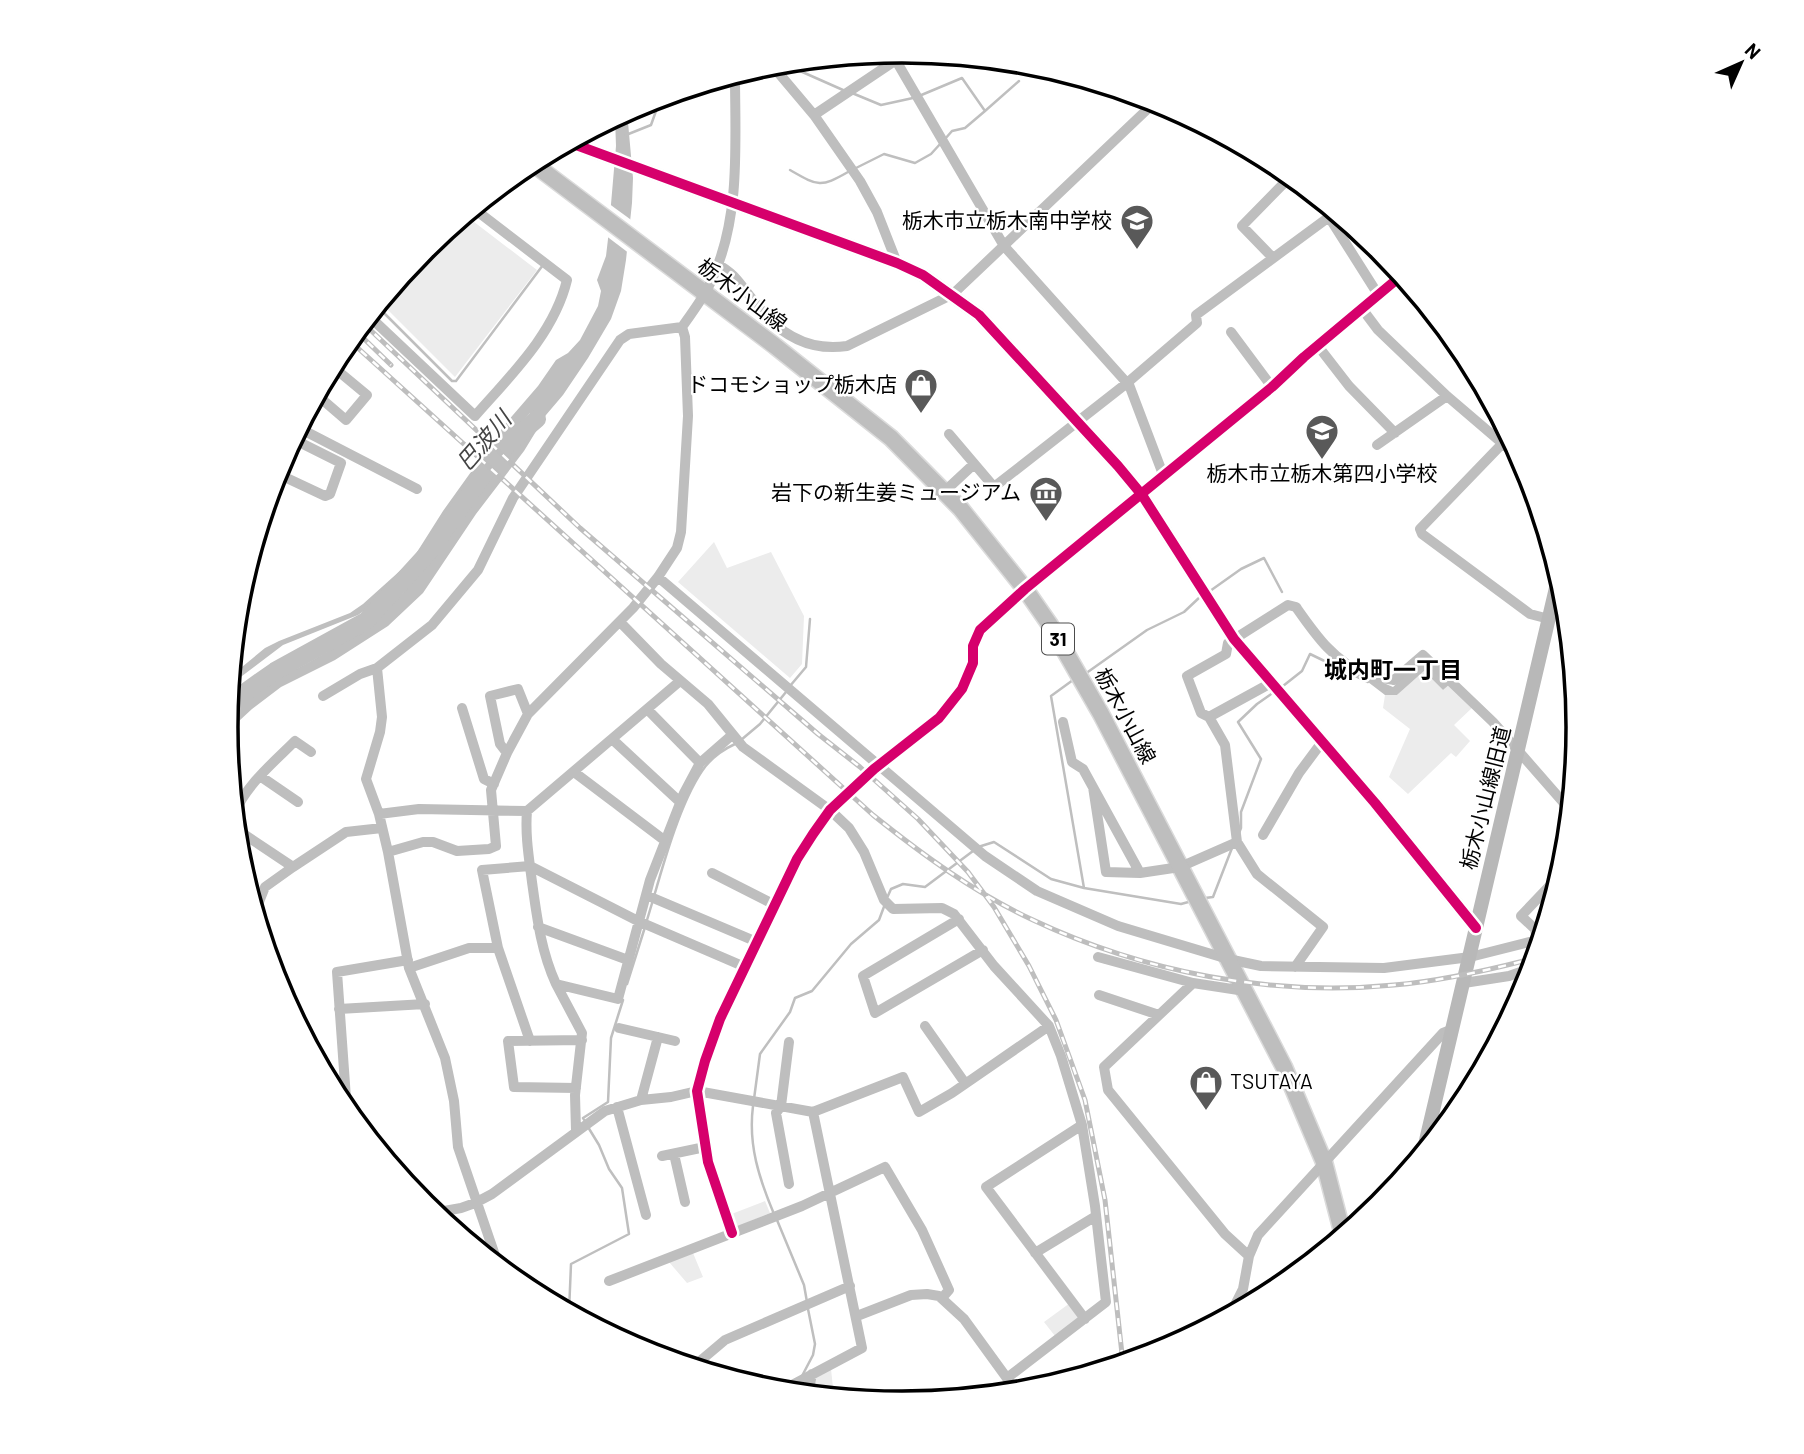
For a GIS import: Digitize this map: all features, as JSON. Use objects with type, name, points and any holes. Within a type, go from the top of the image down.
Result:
[{"type":"main road","name":"栃木小山線","points":[[541,170],[775,346],[891,438],[945,491],[1026,589],[1072,661],[1300,1101],[1324,1162],[1340,1226]]},
{"type":"street","points":[[814,115],[883,63]]},
{"type":"street","points":[[897,63],[1003,246],[1128,383],[1164,477]]},
{"type":"street","points":[[780,75],[814,115],[872,202],[897,263]]},
{"type":"street","points":[[323,696],[360,674],[377,668],[432,625],[478,570],[513,498],[620,340],[629,334],[682,327],[705,293],[726,244],[732,202],[735,85]]},
{"type":"street","points":[[718,265],[726,269],[762,312],[784,330],[809,345],[827,349],[847,346],[953,294],[1146,110]]},
{"type":"street","points":[[580,147],[897,263],[923,275],[979,314],[1079,421],[1142,495],[1234,639],[1375,803],[1476,928]]},
{"type":"street","points":[[1272,257],[1242,226],[1284,184]]},
{"type":"street","points":[[376,322],[475,416],[538,343],[564,293],[567,280],[483,212]]},
{"type":"street","points":[[949,434],[994,487],[1128,383],[1197,323],[1196,315],[1328,218]]},
{"type":"street","points":[[1348,236],[1379,296]]},
{"type":"street","points":[[732,1233],[705,1147],[698,1091],[720,1019],[797,859],[830,810],[878,765],[939,718],[962,689],[973,663],[973,646],[980,631],[1026,589],[1272,387],[1395,282]]},
{"type":"street","points":[[1363,310],[1378,330],[1502,444],[1420,529],[1422,534],[1530,614],[1549,619]]},
{"type":"street","points":[[388,852],[423,842],[433,842],[457,851],[496,846],[491,790],[528,714],[621,623],[658,578],[677,548],[681,532],[688,416],[685,337],[682,327]]},
{"type":"street","points":[[775,346],[784,330]]},
{"type":"street","points":[[1231,332],[1272,387]]},
{"type":"street","points":[[1318,346],[1349,386],[1395,433]]},
{"type":"street","points":[[324,401],[346,419],[367,395],[341,373]]},
{"type":"street","points":[[1377,445],[1447,396]]},
{"type":"street","points":[[307,432],[417,489]]},
{"type":"street","points":[[287,478],[325,496],[330,494],[341,463],[302,443]]},
{"type":"street","points":[[945,491],[974,464]]},
{"type":"street","points":[[658,578],[985,856],[1037,891],[1118,926],[1228,959],[1261,966],[1384,968],[1470,957],[1530,942]]},
{"type":"street","name":"栃木小山線旧道","points":[[1428,1132],[1553,600]]},
{"type":"street","points":[[1295,967],[1324,927],[1257,874],[1237,842],[1226,745],[1209,717],[1201,713],[1187,676],[1226,654],[1228,643],[1288,605],[1296,607],[1320,642],[1335,656],[1367,675],[1394,680],[1423,655],[1519,751],[1562,800]]},
{"type":"street","points":[[621,623],[708,705],[743,747],[830,810],[849,828],[864,852],[884,900],[892,909],[942,908],[954,914],[1049,1026],[1062,1056],[1082,1125],[1106,1302],[1007,1378]]},
{"type":"street","points":[[377,668],[382,717],[366,779],[379,814],[388,852],[409,964],[445,1058],[454,1101],[458,1147],[492,1249]]},
{"type":"street","points":[[379,814],[419,809],[527,811],[680,681]]},
{"type":"street","points":[[1209,717],[1271,683]]},
{"type":"street","points":[[507,754],[500,744],[490,696],[518,689],[528,714]]},
{"type":"street","points":[[462,708],[484,779],[494,784]]},
{"type":"street","points":[[647,709],[701,763]]},
{"type":"street","points":[[1063,722],[1072,762],[1083,769],[1140,873]]},
{"type":"street","points":[[556,984],[618,999],[646,895],[680,802],[701,763],[732,735]]},
{"type":"street","points":[[612,739],[680,802]]},
{"type":"street","points":[[242,797],[295,741],[311,752]]},
{"type":"street","points":[[1264,835],[1299,773],[1322,743]]},
{"type":"street","points":[[574,772],[664,840]]},
{"type":"street","points":[[260,776],[298,802]]},
{"type":"street","points":[[1093,787],[1105,872],[1140,873],[1180,867],[1237,842]]},
{"type":"street","points":[[527,811],[526,833],[530,866],[538,928],[546,963],[582,1032],[576,1088],[576,1130]]},
{"type":"street","points":[[261,898],[265,887],[346,832],[382,828]]},
{"type":"street","points":[[248,837],[293,867]]},
{"type":"street","points":[[530,1041],[498,948],[482,870],[530,866],[638,921],[745,967]]},
{"type":"street","points":[[712,873],[775,905]]},
{"type":"street","points":[[1534,928],[1521,916],[1545,891]]},
{"type":"street","points":[[646,895],[757,942]]},
{"type":"street","points":[[958,919],[863,976],[875,1013],[983,950]]},
{"type":"street","points":[[538,928],[628,960]]},
{"type":"street","points":[[346,1090],[337,972],[409,964],[469,948],[498,948]]},
{"type":"street","points":[[1098,957],[1193,983],[1245,991]]},
{"type":"street","points":[[1464,983],[1518,973]]},
{"type":"street","points":[[1193,983],[1104,1067],[1108,1090],[1224,1234],[1249,1256]]},
{"type":"street","points":[[1100,995],[1159,1015]]},
{"type":"street","points":[[339,1009],[425,1004]]},
{"type":"street","points":[[925,1026],[965,1083]]},
{"type":"street","points":[[447,1211],[475,1203],[492,1194],[576,1130],[605,1111],[617,1107],[641,1100],[698,1091],[813,1112],[903,1077],[919,1112],[1049,1026]]},
{"type":"street","points":[[619,1028],[675,1041]]},
{"type":"street","points":[[1238,1300],[1243,1289],[1249,1256],[1258,1235],[1443,1033],[1453,1029]]},
{"type":"street","points":[[641,1100],[658,1037]]},
{"type":"street","points":[[576,1088],[514,1087],[508,1041],[582,1041]]},
{"type":"street","points":[[789,1042],[781,1106],[776,1113],[789,1184]]},
{"type":"street","points":[[617,1107],[646,1215]]},
{"type":"street","points":[[797,1382],[862,1348],[813,1112]]},
{"type":"street","points":[[1082,1125],[986,1187],[1085,1319]]},
{"type":"street","points":[[662,1156],[705,1147]]},
{"type":"street","points":[[674,1154],[685,1202]]},
{"type":"street","points":[[610,1281],[830,1195],[885,1167],[922,1230],[949,1290],[942,1298]]},
{"type":"street","points":[[1035,1253],[1096,1216]]},
{"type":"street","points":[[701,1360],[725,1340],[850,1286]]},
{"type":"street","points":[[857,1316],[911,1295],[926,1294],[942,1298],[964,1319],[1010,1382]]},
{"type":"street","points":[[810,1384],[812,1374]]},
{"type":"shaded area","points":[[628,122],[633,178],[632,203],[621,291],[611,319],[588,358],[423,593],[388,626],[335,660],[281,687],[238,722],[239,701],[361,631],[406,590],[513,446],[530,413],[462,498],[426,554],[389,594],[358,615],[283,645],[240,678],[241,668],[265,648],[350,613],[412,560],[443,511],[506,423],[556,360],[568,353],[580,340],[598,306],[601,291],[597,280],[606,256],[615,128]]},
{"type":"shaded area","points":[[473,221],[537,270],[455,377],[387,309],[432,257]]},
{"type":"shaded area","points":[[714,542],[727,568],[771,552],[804,616],[802,664],[790,678],[678,582]]},
{"type":"shaded area","points":[[1424,661],[1450,684],[1443,690],[1424,671],[1397,695],[1385,695],[1368,682],[1372,678],[1393,687],[1418,663]]},
{"type":"shaded area","points":[[1424,671],[1443,690],[1450,684],[1473,707],[1454,725],[1470,741],[1456,757],[1451,753],[1408,794],[1389,777],[1410,729],[1383,708],[1385,695],[1397,695]]},
{"type":"shaded area","points":[[765,1201],[770,1213],[734,1228],[729,1215]]},
{"type":"shaded area","points":[[693,1253],[703,1277],[687,1283],[669,1262]]},
{"type":"shaded area","points":[[1070,1303],[1080,1317],[1055,1336],[1044,1322]]},
{"type":"shaded area","points":[[831,1369],[833,1387],[813,1385],[815,1376]]},
{"type":"pier","points":[[608,203],[634,222],[630,254],[605,235]]},
{"type":"waterway","points":[[801,71],[843,90]]},
{"type":"waterway","points":[[919,96],[962,78],[985,111],[1019,81]]},
{"type":"waterway","points":[[852,93],[881,105],[913,98]]},
{"type":"waterway","points":[[626,135],[651,125],[656,111]]},
{"type":"waterway","points":[[945,139],[952,131],[965,128],[985,111]]},
{"type":"waterway","points":[[854,169],[884,154],[915,163],[931,154],[941,143]]},
{"type":"waterway","points":[[790,170],[819,183],[831,181],[848,172]]},
{"type":"waterway","points":[[384,313],[452,381],[456,381],[543,265]]},
{"type":"waterway","name":"巴波川","points":[[239,699],[275,671],[366,621],[428,553],[501,450],[537,419]]},
{"type":"waterway","points":[[1210,591],[1241,569],[1264,558],[1282,592]]},
{"type":"waterway","points":[[1085,674],[1147,630],[1184,612],[1201,596]]},
{"type":"waterway","points":[[790,686],[806,667],[810,619]]},
{"type":"waterway","points":[[1283,686],[1302,671],[1310,654],[1368,682]]},
{"type":"waterway","points":[[1073,680],[1051,696],[1084,888]]},
{"type":"waterway","points":[[741,740],[760,724],[786,692]]},
{"type":"waterway","points":[[1239,833],[1241,812],[1261,759],[1238,722],[1274,692]]},
{"type":"waterway","points":[[655,893],[674,830],[694,784],[713,759],[735,744]]},
{"type":"waterway","points":[[978,847],[994,842],[1051,879],[1084,888],[1181,904],[1192,901]]},
{"type":"waterway","points":[[1205,898],[1213,897],[1232,848]]},
{"type":"waterway","points":[[887,898],[891,889],[903,884],[925,887],[973,851]]},
{"type":"waterway","points":[[647,920],[653,900]]},
{"type":"waterway","points":[[754,1099],[760,1054],[790,1012],[795,998],[812,991],[851,944],[879,920],[885,904]]},
{"type":"waterway","points":[[627,984],[645,927]]},
{"type":"waterway","points":[[585,1121],[583,1118],[608,1102],[611,1038],[623,1000]]},
{"type":"waterway","points":[[753,1106],[753,1148],[774,1214]]},
{"type":"waterway","points":[[569,1302],[571,1264],[629,1234],[622,1188],[609,1169],[588,1127]]},
{"type":"waterway","points":[[777,1220],[804,1285],[807,1302]]},
{"type":"waterway","points":[[802,1376],[813,1355],[815,1344],[808,1309]]},
{"type":"railway","points":[[370,330],[580,528],[918,819],[968,872],[994,907],[1029,966],[1056,1020],[1085,1100],[1105,1200],[1122,1353]]},
{"type":"railway","points":[[364,339],[391,365]]},
{"type":"railway","points":[[357,348],[873,815],[950,872],[991,898],[1033,920],[1119,954],[1163,967],[1255,983],[1348,988],[1394,985],[1430,981],[1523,961]]},
{"type":"cycle path","points":[[580,146],[897,263],[923,275],[979,315],[1142,495],[1234,639],[1375,803],[1476,928]]},
{"type":"cycle path","points":[[732,1233],[708,1162],[697,1091],[720,1019],[797,859],[813,834],[830,810],[874,769],[939,718],[962,689],[973,663],[973,646],[980,630],[1025,589],[1272,387],[1394,282]]},
{"type":"place","name":"栃木市立栃木南中学校","points":[[1137,251]]},
{"type":"place","name":"ドコモショップ栃木店","points":[[921,415]]},
{"type":"place","name":"栃木市立栃木第四小学校","points":[[1322,461]]},
{"type":"place","name":"岩下の新生姜ミュージアム","points":[[1046,523]]},
{"type":"place","name":"TSUTAYA","points":[[1206,1112]]},
{"type":"district","name":"城内町一丁目","points":[[1393,670]]}]
